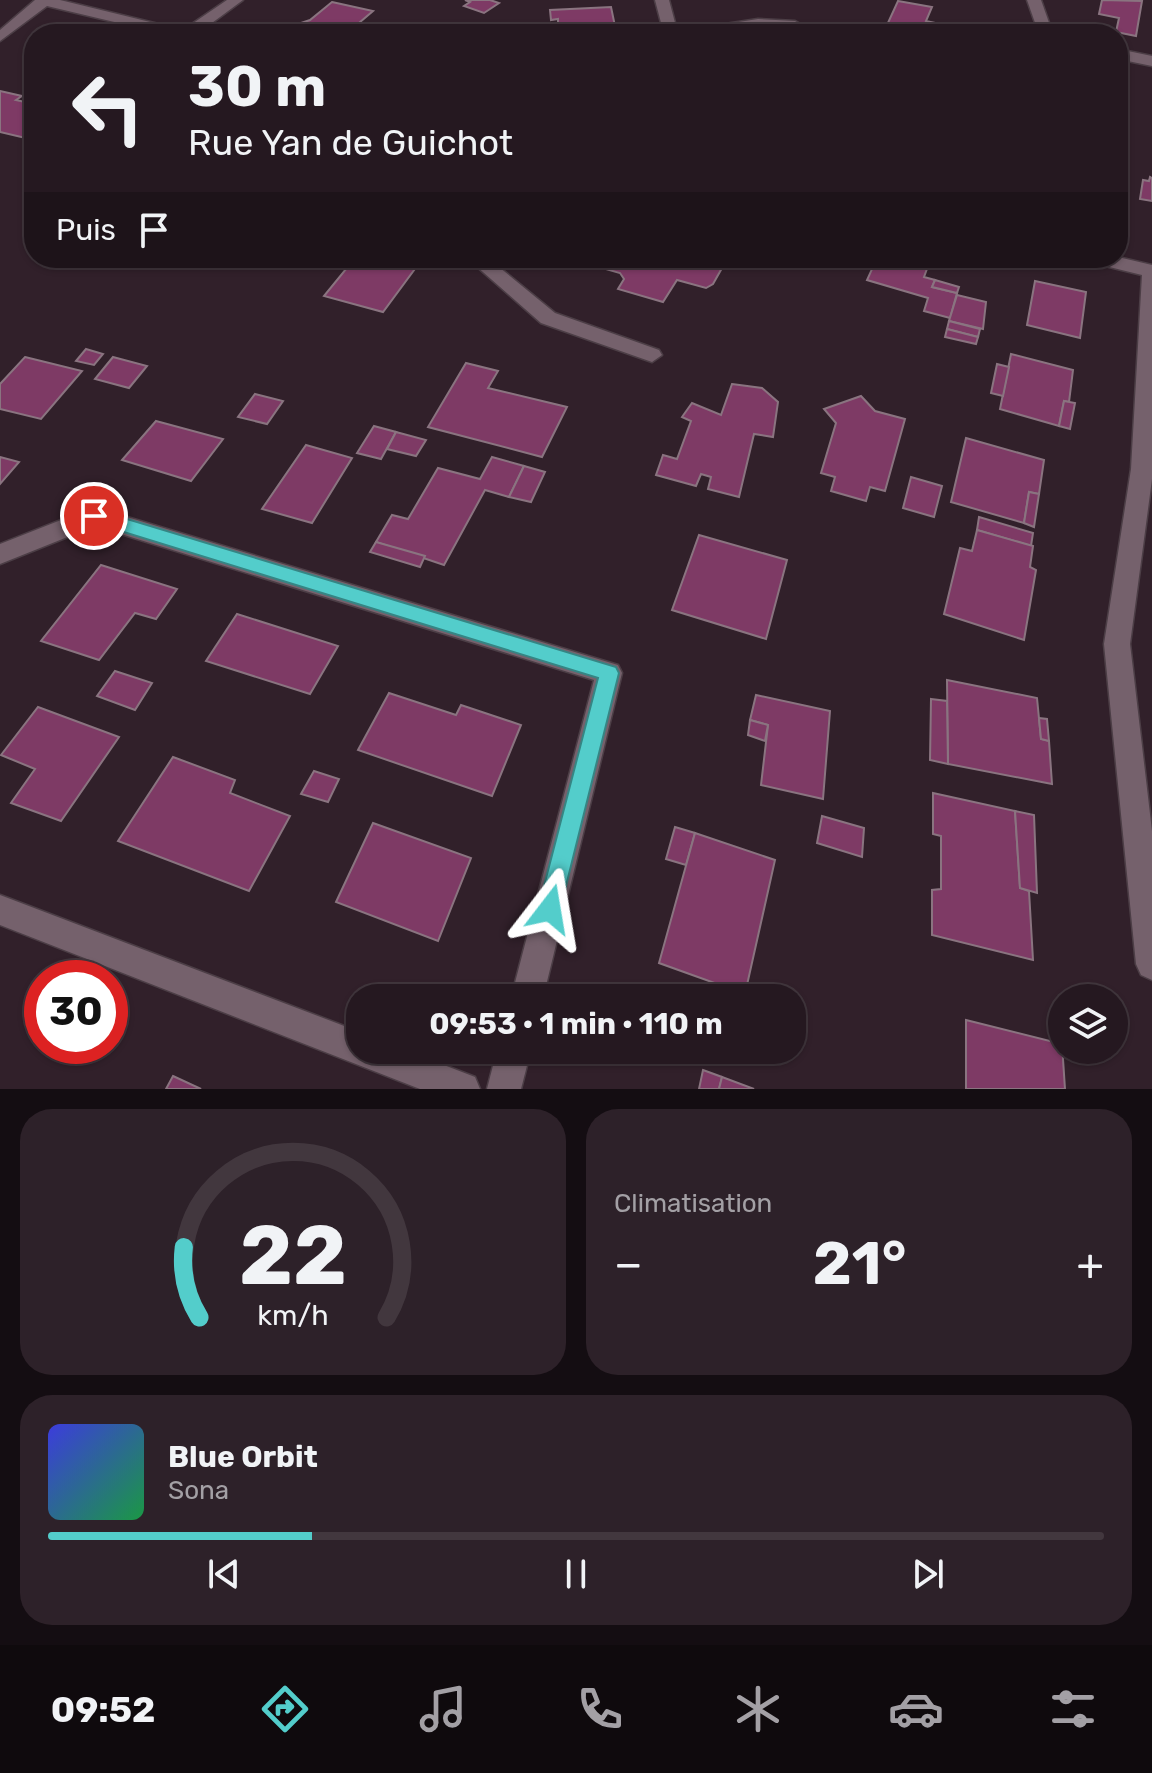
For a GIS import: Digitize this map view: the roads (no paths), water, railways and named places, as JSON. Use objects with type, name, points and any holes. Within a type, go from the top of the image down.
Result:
[{"type":"street","points":[[0,37],[43,0],[143,24]]},
{"type":"street","points":[[200,24],[236,0]]},
{"type":"street","points":[[662,0],[668,24]]},
{"type":"street","points":[[1034,0],[1042,24]]},
{"type":"street","points":[[751,24],[776,24]]},
{"type":"street","points":[[1128,56],[1152,61]]},
{"type":"street","points":[[1128,265],[1152,271],[1147,471],[1117,644],[1152,964]]},
{"type":"street","points":[[488,268],[548,318],[652,355]]},
{"type":"street","points":[[0,554],[94,516],[609,673],[531,984]]},
{"type":"street","points":[[0,910],[346,1044]]},
{"type":"street","points":[[398,1064],[463,1089]]},
{"type":"street","points":[[504,1089],[510,1064]]}]
